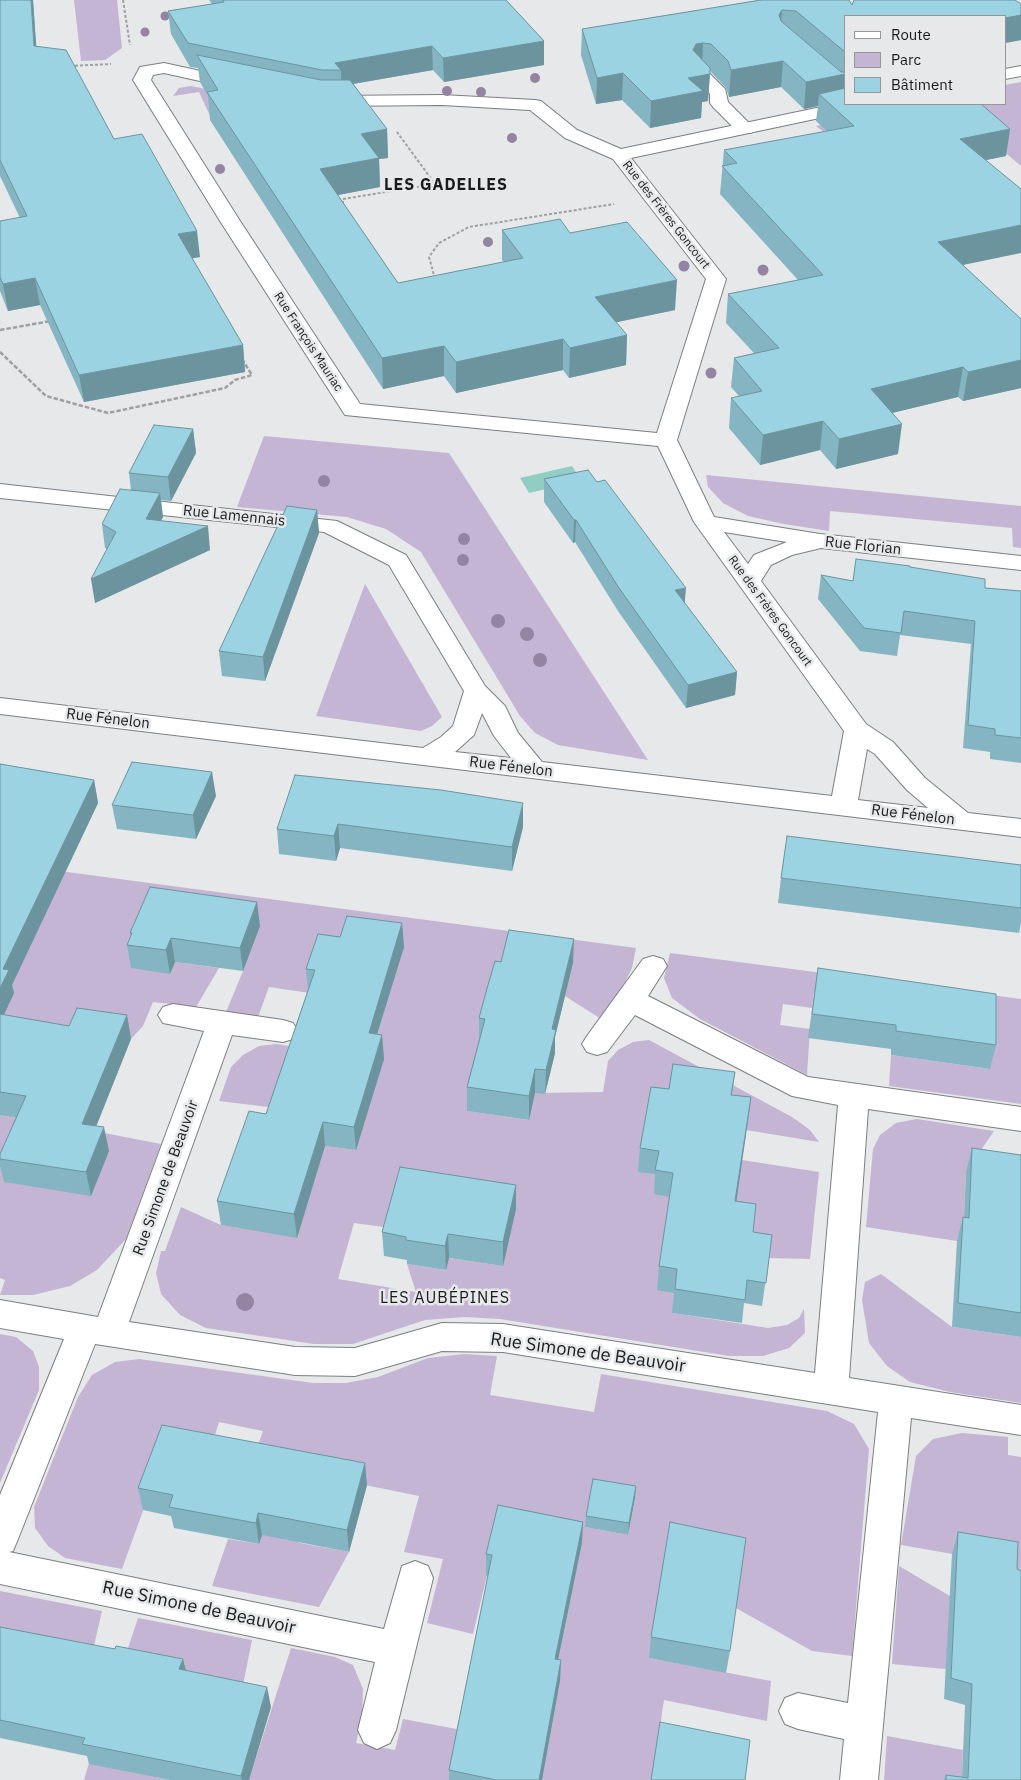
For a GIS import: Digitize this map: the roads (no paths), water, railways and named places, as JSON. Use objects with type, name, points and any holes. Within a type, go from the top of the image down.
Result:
[{"type":"street","name":"Rue François Mauriac","points":[[258,88],[164,68],[146,71],[142,80],[230,221],[353,410],[666,440]]},
{"type":"street","points":[[1006,74],[1021,71]]},
{"type":"street","points":[[702,76],[719,93],[720,103],[745,129]]},
{"type":"street","name":"Rue des Frères Goncourt","points":[[314,100],[442,100],[535,105],[571,134],[619,155],[716,279],[666,440],[705,522],[857,730]]},
{"type":"street","points":[[619,155],[854,105]]},
{"type":"street","name":"Rue Lamennais","points":[[0,491],[329,526],[398,560],[476,692],[496,712],[507,736],[534,770]]},
{"type":"street","name":"Rue Florian","points":[[705,522],[820,541],[1021,563]]},
{"type":"street","points":[[749,581],[762,560],[784,550],[820,541]]},
{"type":"street","points":[[427,757],[450,743],[466,728],[476,692]]},
{"type":"street","name":"Rue Fénelon","points":[[0,706],[1021,828]]},
{"type":"street","points":[[843,806],[851,773],[857,730],[884,748],[916,784],[961,821]]},
{"type":"street","points":[[598,1044],[652,966]]},
{"type":"street","points":[[630,1000],[803,1088],[1021,1118]]},
{"type":"street","points":[[173,1015],[283,1031]]},
{"type":"street","name":"Rue Simone de Beauvoir","points":[[0,1538],[97,1330],[222,1023]]},
{"type":"street","points":[[832,1389],[854,1096]]},
{"type":"street","name":"Rue Simone de Beauvoir","points":[[0,1314],[294,1362],[355,1362],[442,1337],[503,1338],[1021,1420]]},
{"type":"street","points":[[860,1780],[896,1400]]},
{"type":"street","name":"Rue Simone de Beauvoir","points":[[0,1567],[397,1649]]},
{"type":"street","points":[[377,1730],[415,1578]]},
{"type":"street","points":[[798,1711],[864,1725]]},
{"type":"district","name":"LES GADELLES","points":[[446,185]]},
{"type":"district","name":"LES AUBÉPINES","points":[[445,1298]]}]
